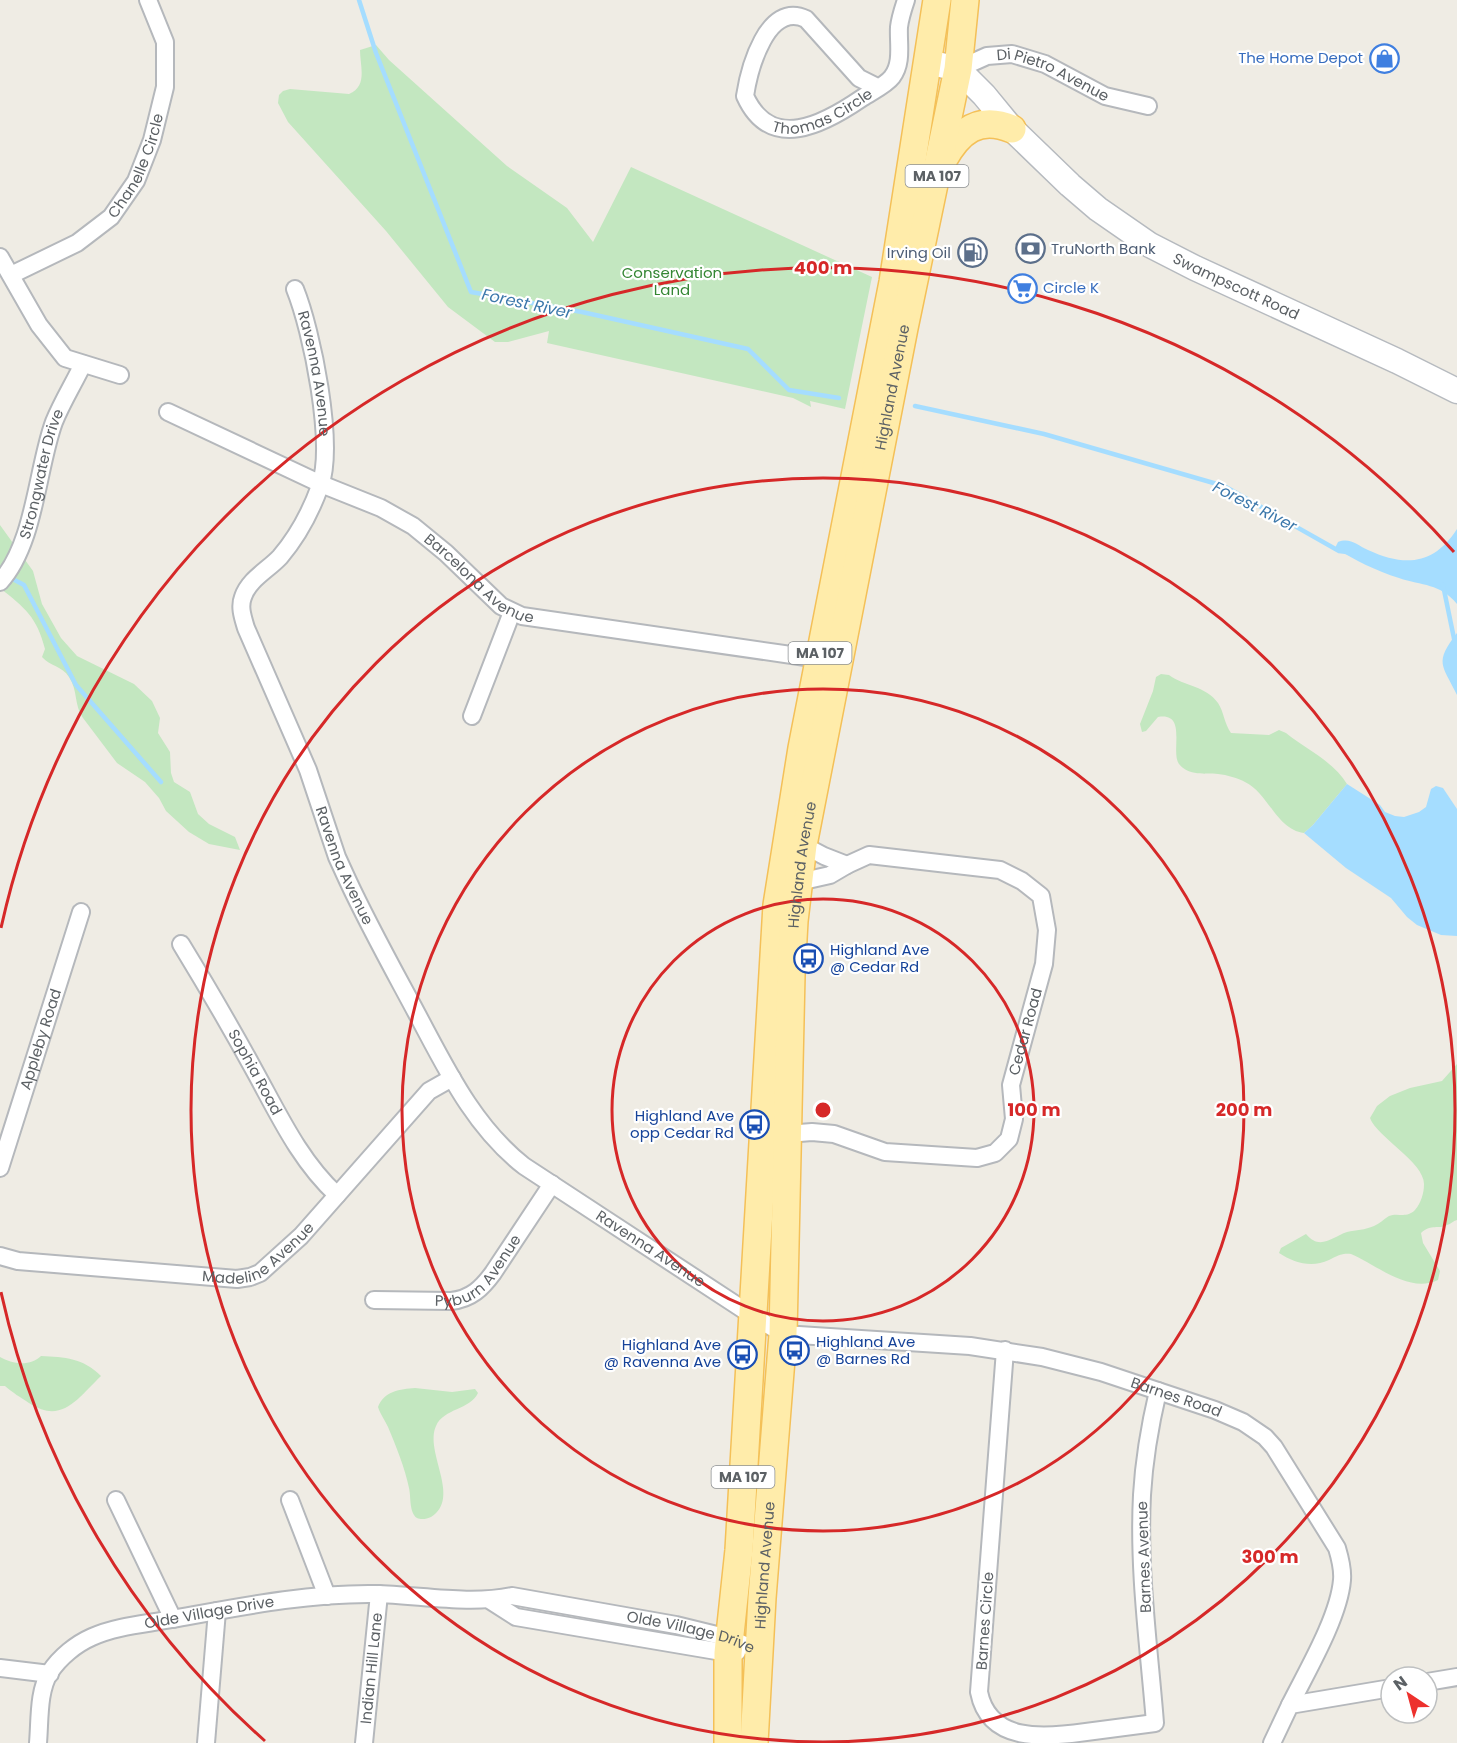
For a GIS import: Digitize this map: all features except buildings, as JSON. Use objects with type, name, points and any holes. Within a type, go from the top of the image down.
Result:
[{"type":"main road","name":"Highland Avenue","points":[[728,1743],[729,1645],[739,1550],[777,905],[789,816],[893,282],[937,0]]},
{"type":"main road","name":"Highland Avenue","points":[[754,1743],[783,1334],[791,975],[803,845],[924,227],[939,168],[958,69],[965,0]]},
{"type":"main road","points":[[939,168],[951,145],[965,132],[980,124],[1001,125],[1012,129]]},
{"type":"street","name":"Chanelle Circle","points":[[11,275],[77,243],[111,217],[136,182],[152,140],[165,87],[165,42],[148,0]]},
{"type":"street","name":"Thomas Circle","points":[[877,87],[859,78],[806,19],[797,13],[786,14],[777,19],[763,39],[750,72],[745,96],[749,106],[762,122],[774,128],[785,129],[814,124],[842,110],[891,79],[897,68],[900,50],[899,26],[906,0]]},
{"type":"street","name":"Di Pietro Avenue","points":[[958,69],[987,56],[1012,54],[1045,64],[1105,96],[1148,106]]},
{"type":"street","points":[[928,62],[958,69]]},
{"type":"street","name":"Swampscott Road","points":[[958,69],[984,95],[1012,129],[1098,209],[1150,245],[1457,391]]},
{"type":"street","points":[[0,257],[39,325],[65,358],[120,375]]},
{"type":"street","name":"Ravenna Avenue","points":[[295,289],[308,332],[322,411],[325,453],[321,484],[302,526],[289,545],[279,558],[249,586],[242,597],[242,610],[246,628],[308,770],[337,857],[348,881],[370,928],[452,1078],[493,1139],[524,1166],[783,1334]]},
{"type":"street","name":"Strongwater Drive","points":[[0,582],[19,549],[34,506],[54,422],[83,364]]},
{"type":"street","name":"Barcelona Avenue","points":[[168,412],[321,484],[381,508],[413,526],[446,553],[501,606],[522,616],[571,625],[819,659]]},
{"type":"street","points":[[472,716],[512,612]]},
{"type":"street","points":[[803,845],[848,865]]},
{"type":"street","name":"Cedar Road","points":[[787,1134],[812,1132],[834,1134],[885,1152],[977,1158],[995,1153],[1009,1139],[1014,1119],[1011,1085],[1044,964],[1047,930],[1041,896],[1022,881],[1000,870],[869,855],[830,875],[799,882]]},
{"type":"street","name":"Appleby Road","points":[[0,1168],[81,912]]},
{"type":"street","name":"Sophia Road","points":[[181,944],[290,1135],[319,1179],[337,1195]]},
{"type":"street","name":"Madeline Avenue","points":[[0,1256],[18,1261],[118,1270],[237,1279],[250,1277],[260,1273],[294,1243],[429,1091],[452,1078]]},
{"type":"street","name":"Pyburn Avenue","points":[[374,1300],[451,1301],[463,1300],[473,1294],[483,1287],[494,1273],[552,1184]]},
{"type":"street","name":"Barnes Road","points":[[783,1334],[970,1346],[1067,1362],[1233,1416],[1265,1437],[1284,1462],[1337,1548],[1342,1578],[1337,1605],[1272,1743]]},
{"type":"street","name":"Barnes Circle","points":[[1005,1350],[979,1692],[981,1700],[996,1724],[1022,1737],[1049,1737],[1155,1723]]},
{"type":"street","name":"Barnes Avenue","points":[[1155,1723],[1147,1635],[1142,1496],[1151,1423],[1158,1391]]},
{"type":"street","points":[[116,1500],[173,1619]]},
{"type":"street","points":[[290,1500],[327,1596]]},
{"type":"street","name":"Olde Village Drive","points":[[38,1743],[45,1682],[67,1654],[91,1637],[110,1630],[217,1611],[327,1596],[379,1594],[491,1600],[512,1596],[676,1625],[729,1645],[759,1651]]},
{"type":"street","name":"Indian Hill Lane","points":[[364,1743],[379,1594]]},
{"type":"street","points":[[206,1743],[217,1611]]},
{"type":"street","points":[[0,1668],[50,1674]]},
{"type":"street","points":[[1439,1680],[1457,1677]]},
{"type":"street","points":[[1290,1705],[1379,1690]]},
{"type":"green space","name":"Conservation Land","points":[[376,45],[389,60],[507,166],[567,208],[593,242],[631,167],[872,277],[845,409],[810,401],[811,407],[793,398],[547,343],[549,331],[508,342],[495,342],[448,307],[386,231],[288,122],[278,103],[279,95],[290,89],[349,94],[359,86],[361,81],[360,50]]},
{"type":"green space","points":[[0,525],[33,571],[42,604],[61,638],[77,656],[134,684],[152,701],[160,718],[158,733],[170,752],[174,782],[190,792],[198,814],[209,824],[235,837],[240,850],[209,844],[189,832],[166,811],[159,798],[145,782],[117,763],[83,718],[69,677],[63,670],[42,657],[45,649],[34,621],[0,588]]},
{"type":"green space","points":[[1161,674],[1169,675],[1213,697],[1220,706],[1231,733],[1269,735],[1279,730],[1286,733],[1327,762],[1347,784],[1304,833],[1287,825],[1260,794],[1245,782],[1225,775],[1197,773],[1183,768],[1177,758],[1173,721],[1167,717],[1158,717],[1146,731],[1142,732],[1140,724],[1156,677]]},
{"type":"green space","points":[[1457,1064],[1457,1220],[1444,1226],[1428,1228],[1421,1233],[1423,1243],[1440,1271],[1438,1280],[1427,1283],[1405,1281],[1351,1254],[1342,1254],[1323,1262],[1310,1264],[1297,1262],[1279,1253],[1281,1248],[1306,1234],[1316,1242],[1326,1241],[1347,1232],[1374,1226],[1389,1216],[1405,1215],[1415,1210],[1423,1191],[1422,1176],[1409,1158],[1381,1133],[1370,1118],[1377,1106],[1390,1096],[1410,1088],[1442,1081]]},
{"type":"green space","points":[[41,1356],[80,1362],[101,1376],[69,1406],[51,1411],[41,1409],[5,1386],[0,1386],[0,1357],[26,1363]]},
{"type":"green space","points":[[415,1388],[452,1392],[475,1389],[478,1393],[469,1403],[445,1416],[436,1426],[435,1449],[443,1498],[440,1509],[431,1517],[424,1519],[414,1516],[403,1465],[378,1407],[388,1394]]},
{"type":"water","points":[[1457,529],[1457,604],[1444,592],[1382,572],[1335,548],[1338,542],[1346,540],[1394,559],[1418,559],[1439,550]]},
{"type":"water","points":[[1457,633],[1457,695],[1444,670],[1443,658]]},
{"type":"water","points":[[1347,784],[1380,805],[1385,812],[1404,817],[1426,807],[1431,789],[1436,786],[1443,788],[1457,809],[1457,936],[1441,935],[1417,925],[1391,898],[1346,868],[1304,833]]},
{"type":"waterway","name":"Forest River","points":[[359,0],[376,53],[471,292],[582,312],[748,349],[789,390],[839,398]]},
{"type":"waterway","name":"Forest River","points":[[915,406],[1044,434],[1224,486],[1339,551],[1347,552]]},
{"type":"waterway","points":[[9,577],[24,585],[76,685],[161,782]]},
{"type":"waterway","name":"Forest River","points":[[1443,585],[1457,653]]},
{"type":"place","name":"The Home Depot","points":[[1384,58]]},
{"type":"place","name":"TruNorth Bank","points":[[1030,249]]},
{"type":"place","name":"Irving Oil","points":[[972,253]]},
{"type":"place","name":"Circle K","points":[[1022,288]]},
{"type":"place","name":"Highland Ave @ Cedar Rd","points":[[809,959]]},
{"type":"place","name":"Highland Ave opp Cedar Rd","points":[[755,1125]]},
{"type":"place","name":"Highland Ave @ Barnes Rd","points":[[795,1351]]},
{"type":"place","name":"Highland Ave @ Ravenna Ave","points":[[742,1354]]}]
